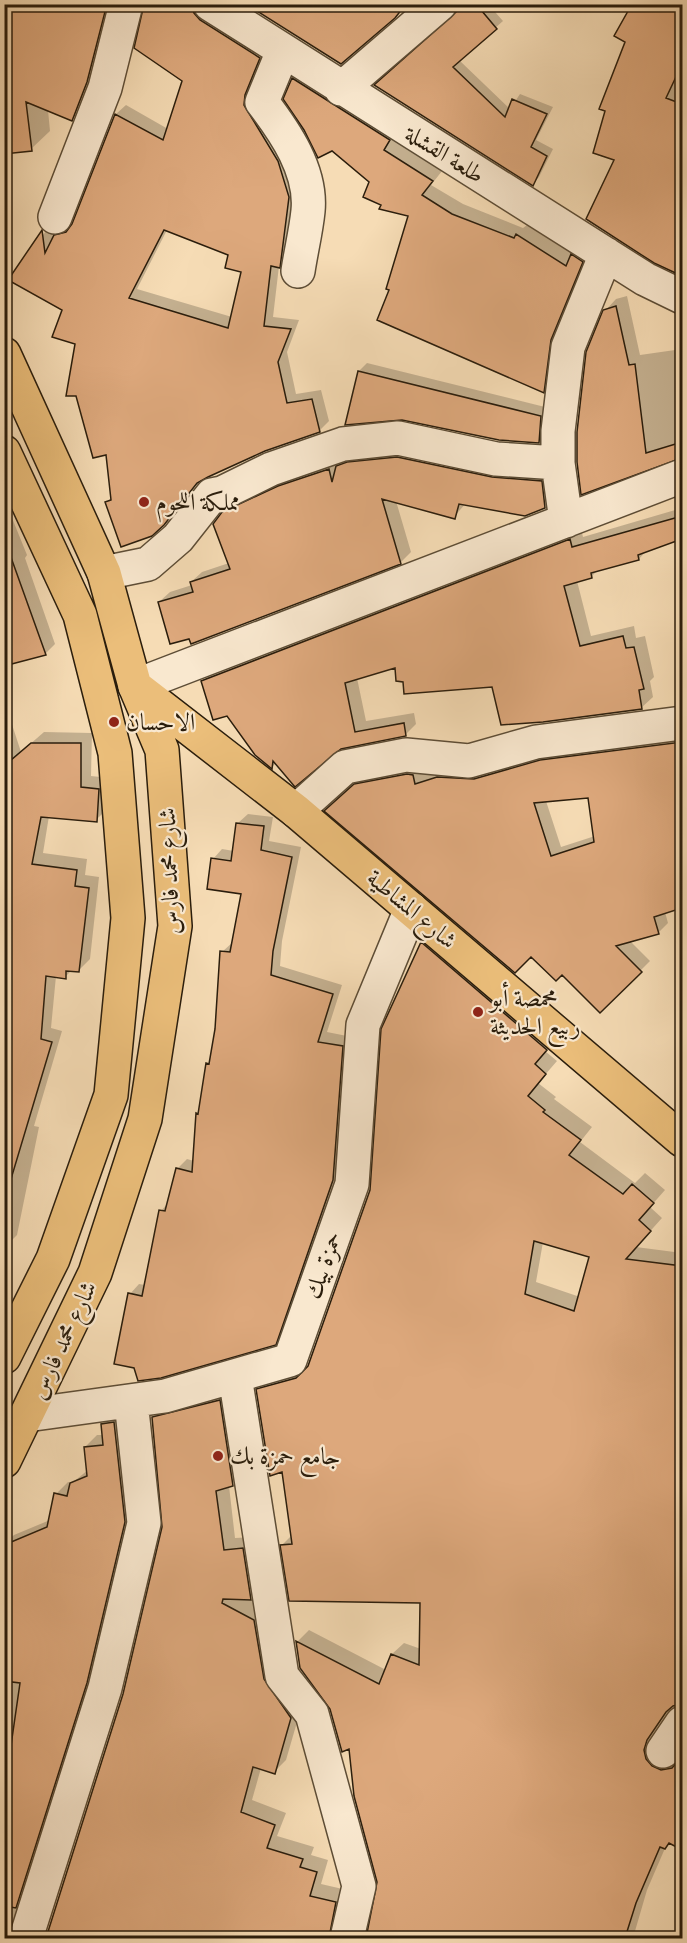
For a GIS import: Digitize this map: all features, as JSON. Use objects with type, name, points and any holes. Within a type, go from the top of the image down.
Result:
[{"type":"main road","name":"شارع محمد فارس","points":[[4,354],[104,573],[135,686],[162,750],[175,926],[145,1119],[95,1273],[4,1461]]},
{"type":"main road","name":"شارع محمد فارس","points":[[4,452],[80,615],[115,753],[128,918],[111,1095],[53,1259],[4,1357]]},
{"type":"main road","name":"شارع المشاطية","points":[[135,686],[296,811],[682,1140]]},
{"type":"street","points":[[55,217],[105,87],[126,4]]},
{"type":"street","name":"طلعة القشلة","points":[[210,4],[341,89],[645,279],[682,297]]},
{"type":"street","points":[[341,89],[440,4]]},
{"type":"street","points":[[283,51],[262,102],[284,130],[306,179],[308,210],[298,271]]},
{"type":"street","points":[[566,521],[558,463],[558,431],[568,347],[606,254]]},
{"type":"street","points":[[104,573],[148,564],[178,538],[212,495],[222,493],[272,469],[344,444],[398,438],[496,459],[558,463]]},
{"type":"street","points":[[135,686],[682,476]]},
{"type":"street","points":[[296,811],[345,767],[406,755],[469,761],[536,742],[682,723]]},
{"type":"street","name":"حمزة بيك","points":[[27,1415],[165,1396],[290,1360],[352,1184],[363,1025],[411,909]]},
{"type":"street","points":[[235,1376],[282,1676],[312,1714],[359,1886],[347,1938]]},
{"type":"street","points":[[26,1938],[105,1688],[144,1523],[131,1401]]},
{"type":"street","points":[[663,1751],[682,1723]]},
{"type":"building","points":[[4,4],[107,4],[87,82],[72,121],[26,102],[32,151],[4,154]]},
{"type":"building","points":[[144,4],[191,4],[200,20],[260,58],[245,95],[244,105],[278,161],[289,197],[280,268],[271,266],[264,326],[291,329],[278,362],[287,403],[312,399],[320,432],[265,451],[197,483],[164,525],[152,536],[121,547],[105,502],[111,500],[106,455],[93,458],[76,396],[66,396],[75,344],[52,337],[62,310],[8,280],[42,230],[45,253],[54,235],[66,232],[72,224],[115,114],[163,140],[182,81],[134,48]],"holes":[[[164,230],[228,255],[225,268],[241,272],[228,328],[129,298]]]},
{"type":"building","points":[[246,4],[406,4],[395,18],[341,64]]},
{"type":"building","points":[[465,4],[476,4],[497,29],[453,67],[505,117],[512,99],[547,114],[531,147],[547,156],[533,186],[374,85]]},
{"type":"building","points":[[632,4],[682,4],[682,64],[666,98],[682,104],[682,276],[654,263],[586,219],[614,160],[593,153],[605,111],[599,109],[625,42],[614,36]]},
{"type":"building","points":[[292,78],[390,140],[384,150],[433,181],[422,195],[452,214],[514,238],[516,234],[566,266],[571,254],[583,262],[551,340],[544,393],[377,320],[389,290],[386,289],[408,216],[379,209],[381,205],[363,197],[369,182],[332,151],[318,158],[304,130],[283,99]]},
{"type":"building","points":[[616,306],[629,365],[635,364],[646,453],[682,442],[682,458],[581,495],[577,462],[577,432],[586,352],[603,310]]},
{"type":"building","points":[[358,371],[541,416],[539,443],[499,440],[402,420],[345,425]]},
{"type":"building","points":[[397,457],[492,477],[542,481],[545,508],[525,516],[459,504],[455,519],[382,499],[401,564],[191,644],[189,639],[170,644],[158,602],[193,592],[190,582],[230,569],[213,524],[222,512],[278,486],[329,469],[332,482],[336,466],[347,462]]},
{"type":"building","points":[[682,516],[682,539],[638,555],[639,560],[591,573],[592,578],[564,586],[580,646],[623,636],[626,648],[634,647],[644,689],[639,690],[642,709],[501,725],[492,687],[404,694],[403,682],[396,681],[395,668],[345,683],[355,732],[404,723],[406,736],[341,749],[295,787],[273,761],[272,769],[255,755],[227,716],[213,720],[201,681],[570,539],[572,547]]},
{"type":"building","points":[[8,549],[46,655],[4,666],[4,550]]},
{"type":"building","points":[[682,742],[682,792],[676,793],[682,829],[682,908],[654,917],[659,934],[616,946],[642,972],[600,1013],[562,975],[556,981],[531,957],[515,973],[324,811],[354,784],[407,774],[413,775],[415,784],[437,777],[474,779],[540,760]],"holes":[[[588,798],[594,842],[551,856],[534,803]]]},
{"type":"building","points":[[31,743],[81,743],[81,787],[99,789],[97,822],[41,817],[32,864],[77,870],[75,886],[89,888],[79,972],[66,971],[66,979],[46,976],[41,1039],[52,1042],[11,1179],[4,1178],[4,766]]},
{"type":"building","points":[[236,823],[264,826],[261,850],[292,857],[273,951],[271,975],[333,994],[318,1042],[343,1046],[333,1180],[276,1345],[161,1378],[138,1381],[134,1368],[114,1364],[128,1293],[142,1296],[159,1210],[165,1211],[176,1168],[192,1172],[196,1113],[198,1114],[206,1063],[209,1064],[215,1029],[220,951],[230,952],[241,894],[207,889],[211,858],[231,861]]},
{"type":"building","points":[[421,942],[547,1050],[535,1064],[546,1074],[528,1096],[545,1110],[543,1112],[581,1140],[569,1155],[623,1194],[632,1184],[654,1203],[639,1220],[651,1231],[626,1259],[682,1266],[682,1704],[673,1706],[666,1712],[647,1740],[644,1750],[646,1759],[652,1766],[661,1770],[672,1768],[682,1756],[682,1850],[669,1843],[665,1849],[660,1847],[636,1903],[625,1938],[366,1938],[377,1882],[354,1796],[349,1749],[342,1752],[330,1709],[300,1668],[296,1641],[379,1684],[391,1654],[419,1665],[420,1603],[289,1601],[280,1545],[292,1544],[282,1472],[270,1476],[256,1389],[296,1378],[308,1366],[370,1190],[381,1029]],"holes":[[[534,1241],[589,1257],[574,1311],[525,1294]]]},
{"type":"building","points":[[220,1400],[233,1486],[216,1491],[224,1550],[243,1548],[251,1600],[223,1599],[222,1603],[254,1620],[264,1679],[291,1718],[275,1774],[253,1767],[241,1812],[275,1825],[267,1848],[303,1859],[300,1867],[317,1872],[310,1896],[336,1902],[329,1938],[46,1938],[123,1694],[162,1527],[152,1417]]},
{"type":"building","points":[[114,1422],[125,1522],[87,1683],[16,1908],[4,1906],[4,1794],[20,1683],[4,1681],[4,1545],[47,1527],[54,1493],[67,1496],[70,1483],[87,1476],[84,1447],[103,1445],[101,1424]]},
{"type":"place","name":"مملكة اللحوم","points":[[144,502]]},
{"type":"place","name":"الاحسان","points":[[114,722]]},
{"type":"place","name":"محمصة أبو ربيع الحديثة","points":[[478,1012]]},
{"type":"place","name":"جامع حمزة بك","points":[[218,1456]]}]
